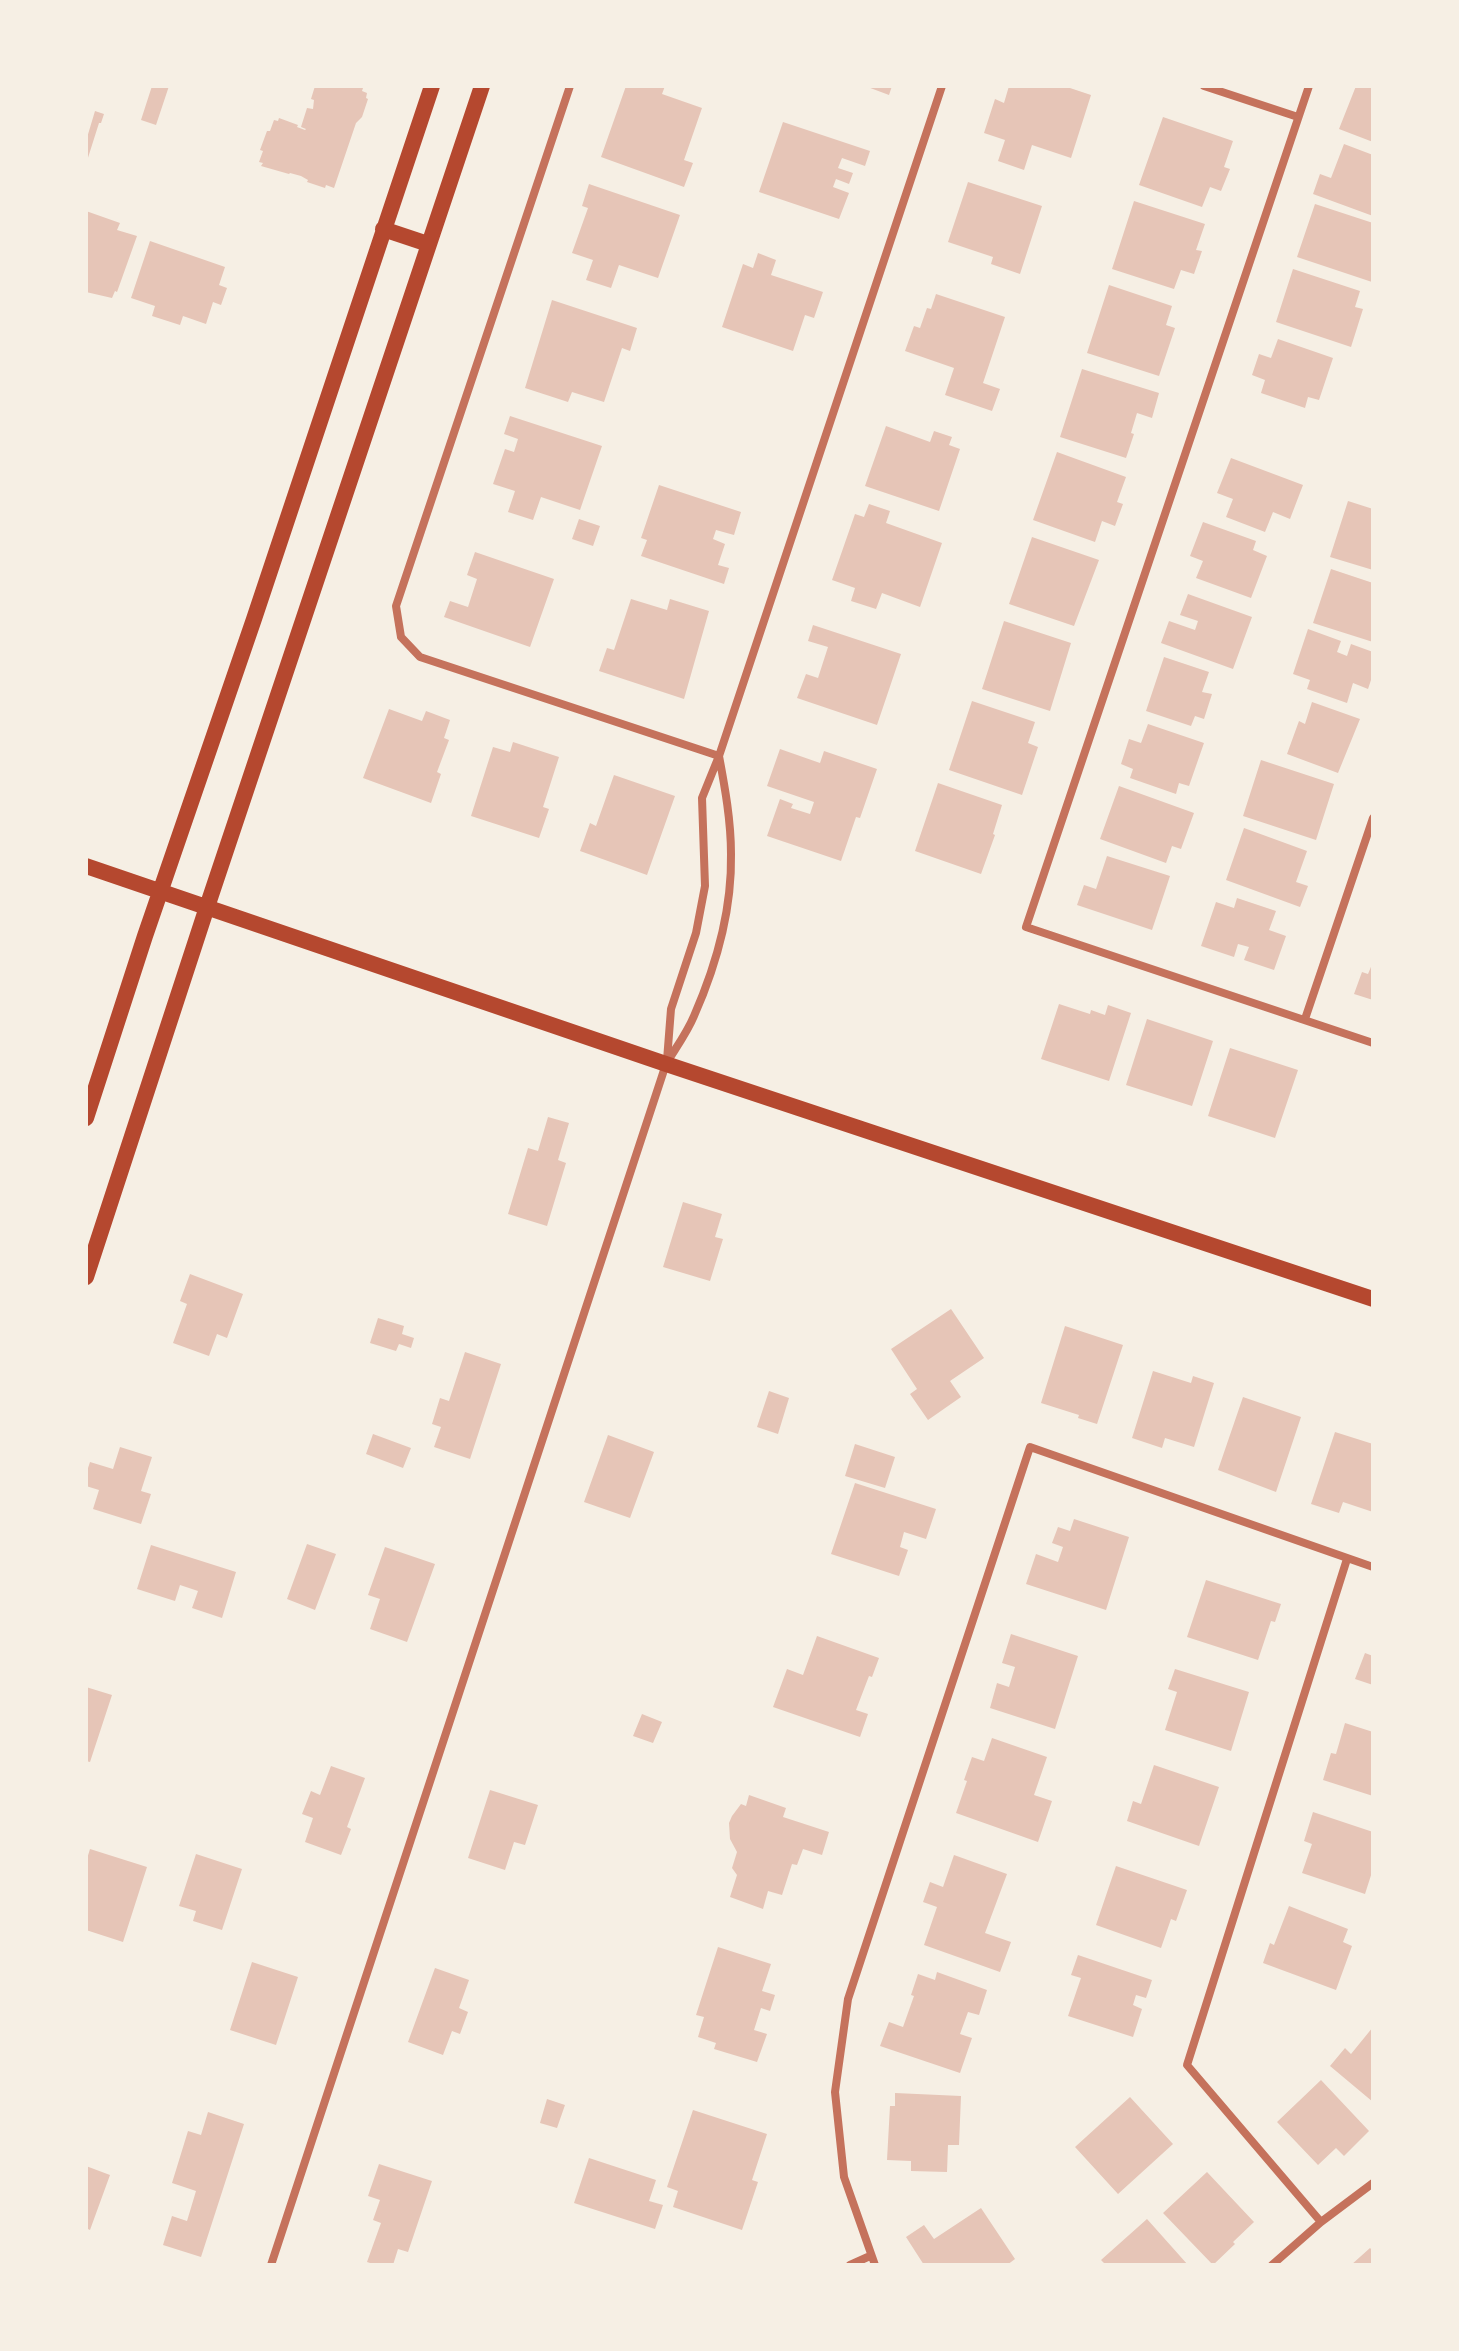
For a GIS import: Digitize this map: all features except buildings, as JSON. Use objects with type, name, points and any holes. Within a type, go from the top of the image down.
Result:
[{"type":"main road","points":[[86,1118],[432,86]]},
{"type":"main road","points":[[86,1277],[482,86]]},
{"type":"main road","points":[[383,229],[428,244]]},
{"type":"main road","points":[[86,866],[666,1064],[1373,1299]]},
{"type":"street","points":[[570,86],[396,606],[401,637],[420,657],[719,756]]},
{"type":"street","points":[[666,1064],[671,1009],[696,933],[705,886],[702,798],[719,756],[942,86]]},
{"type":"street","points":[[1204,86],[1298,117]]},
{"type":"street","points":[[1309,86],[1026,927],[1373,1043]]},
{"type":"street","points":[[271,2265],[666,1064],[694,1017],[726,918],[732,853],[719,756]]},
{"type":"street","points":[[1305,1019],[1373,818]]},
{"type":"street","points":[[850,2265],[873,2260],[844,2177],[835,2092],[848,1999],[1030,1447],[1373,1567]]},
{"type":"street","points":[[1321,2222],[1187,2065],[1347,1559]]},
{"type":"street","points":[[1272,2265],[1321,2222],[1373,2183]]}]
